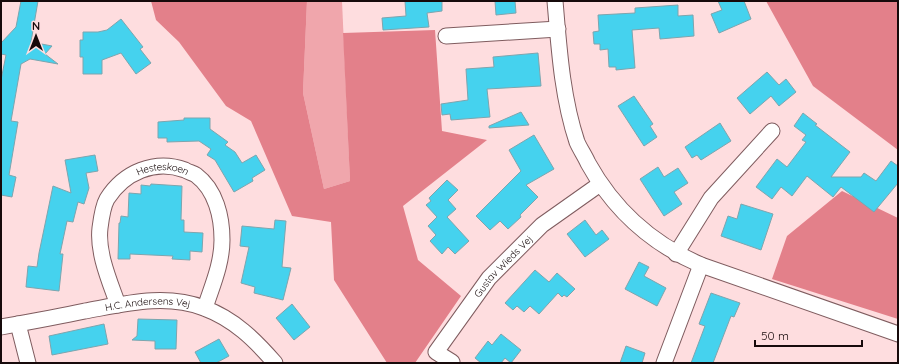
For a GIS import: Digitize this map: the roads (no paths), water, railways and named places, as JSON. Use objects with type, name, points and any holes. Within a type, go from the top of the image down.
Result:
[{"type":"street","points":[[555,1],[566,102],[576,136],[600,184],[633,223],[676,254],[701,265],[898,334]]},
{"type":"street","points":[[446,36],[558,29]]},
{"type":"street","points":[[676,254],[711,198],[772,131]]},
{"type":"street","name":"Hesteskoen","points":[[118,305],[102,256],[100,230],[106,200],[125,178],[147,167],[172,165],[196,174],[213,195],[220,218],[222,240],[220,261],[204,308]]},
{"type":"street","name":"Gustav Wieds Vej","points":[[452,362],[436,352],[489,278],[542,225],[600,184]]},
{"type":"street","points":[[664,363],[701,265]]},
{"type":"street","name":"H.C. Andersens Vej","points":[[1,327],[118,305],[153,300],[178,301],[204,308],[233,322],[256,340],[276,363]]},
{"type":"street","points":[[18,324],[28,363]]}]
